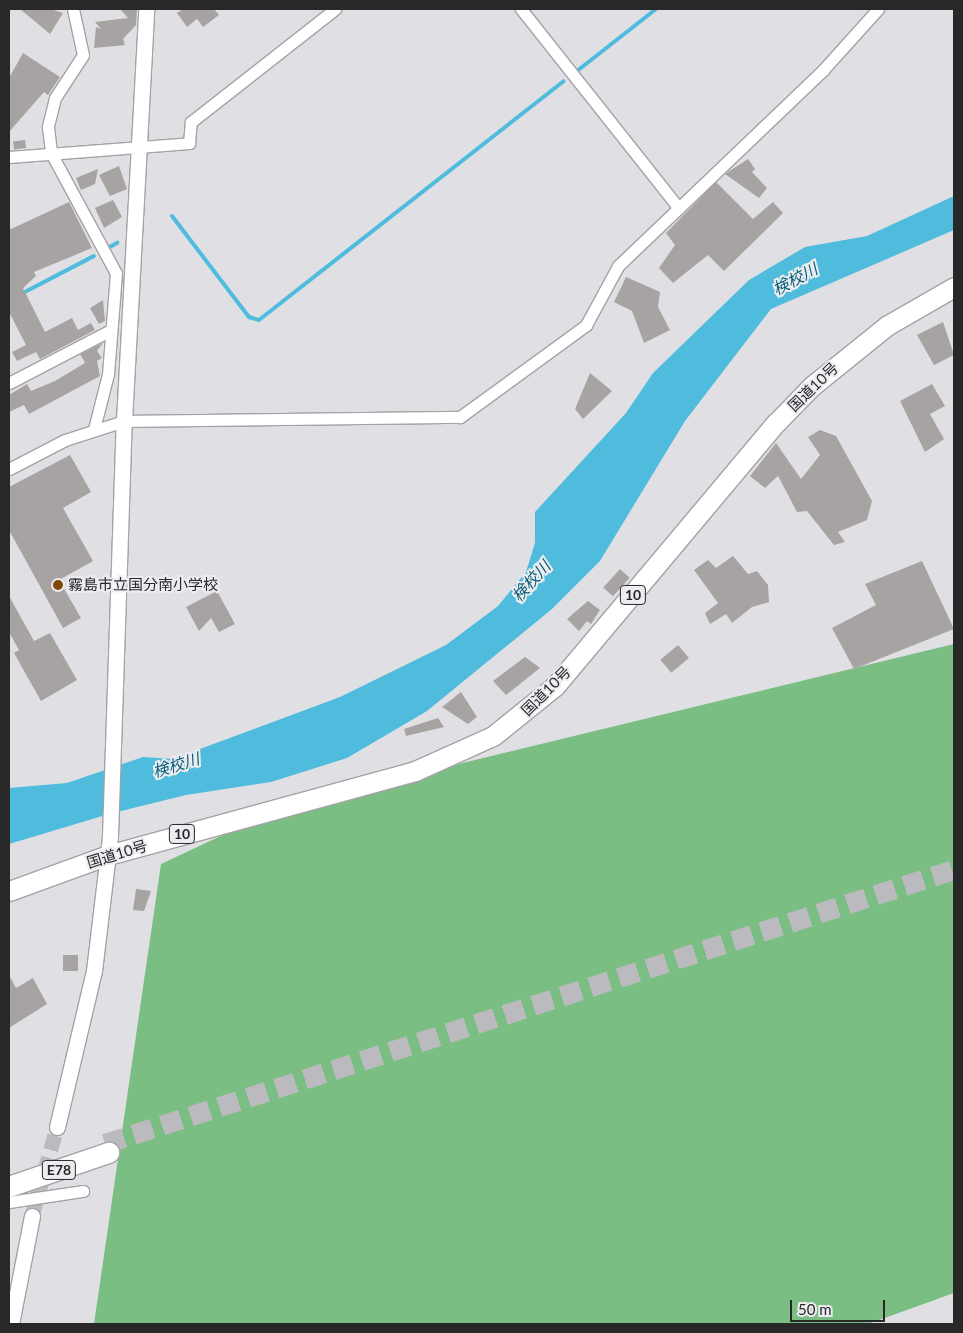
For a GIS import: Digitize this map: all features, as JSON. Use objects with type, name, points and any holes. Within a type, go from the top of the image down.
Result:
[{"type":"highway","name":"国道10号","points":[[9,891],[109,845],[392,779],[466,752],[493,736],[555,686],[776,423],[812,386],[888,325],[954,287]]},
{"type":"highway","name":"E78","points":[[9,1176],[107,1149],[9,1187]]},
{"type":"main road","points":[[57,1127],[94,971],[109,845],[116,695],[124,421],[146,9]]},
{"type":"main road","points":[[11,1324],[13,1288],[32,1216]]},
{"type":"street","points":[[73,9],[83,55],[55,98],[48,127],[51,153],[116,273],[109,331],[108,374],[94,429]]},
{"type":"street","points":[[9,157],[188,143],[191,122],[335,9]]},
{"type":"street","points":[[521,9],[679,208]]},
{"type":"street","points":[[9,469],[94,429],[124,421],[460,417],[586,324],[618,266],[822,70],[878,9]]},
{"type":"street","points":[[9,383],[109,331]]},
{"type":"street","points":[[9,1202],[83,1192]]},
{"type":"green space","points":[[954,644],[954,1293],[868,1324],[94,1324],[161,864],[285,806]]},
{"type":"water","name":"検校川","points":[[954,196],[954,230],[771,309],[685,421],[600,561],[552,609],[427,711],[347,758],[271,782],[186,795],[109,814],[9,844],[9,788],[67,783],[143,757],[173,759],[340,697],[446,645],[498,606],[526,572],[535,543],[535,512],[626,413],[653,373],[749,280],[805,247],[867,236]]},
{"type":"building","points":[[20,9],[51,9],[63,13],[50,34]]},
{"type":"building","points":[[120,9],[137,9],[136,25],[123,39],[125,45],[94,48],[96,27],[101,29],[95,22],[128,18]]},
{"type":"building","points":[[183,9],[214,9],[219,15],[203,27],[197,19],[187,27],[177,13]]},
{"type":"building","points":[[23,53],[60,77],[48,95],[44,92],[9,132],[9,78]]},
{"type":"building","points":[[25,140],[26,148],[14,149],[13,141]]},
{"type":"building","points":[[748,159],[755,169],[752,172],[767,188],[759,198],[725,174]]},
{"type":"building","points":[[119,166],[127,189],[110,196],[99,175]]},
{"type":"building","points":[[98,169],[95,184],[81,190],[76,178]]},
{"type":"building","points":[[716,182],[753,219],[773,202],[783,213],[724,271],[708,255],[673,283],[659,268],[675,245],[666,233]]},
{"type":"building","points":[[113,200],[122,217],[104,228],[95,208]]},
{"type":"building","points":[[69,202],[92,248],[34,272],[36,276],[23,288],[45,332],[72,318],[78,330],[91,323],[95,330],[40,359],[36,352],[17,361],[12,352],[26,345],[9,312],[9,230]]},
{"type":"building","points":[[626,277],[660,292],[658,307],[670,330],[644,343],[632,311],[614,302]]},
{"type":"building","points":[[103,300],[105,321],[99,324],[90,308]]},
{"type":"building","points":[[943,322],[954,355],[934,365],[917,335]]},
{"type":"building","points":[[103,343],[97,351],[102,358],[97,361],[100,376],[29,414],[24,405],[9,412],[9,395],[27,384],[31,391],[55,381],[85,363],[80,354]]},
{"type":"building","points":[[590,373],[612,391],[583,419],[575,409]]},
{"type":"building","points":[[932,384],[945,406],[930,414],[944,439],[925,452],[900,401]]},
{"type":"building","points":[[820,430],[836,436],[872,501],[867,520],[838,532],[845,542],[834,545],[807,511],[797,512],[778,476],[765,488],[750,476],[776,443],[801,479],[820,455],[808,437]]},
{"type":"building","points":[[70,455],[91,492],[63,508],[93,561],[59,580],[81,618],[63,628],[9,530],[9,487]]},
{"type":"building","points":[[733,556],[748,574],[757,571],[768,585],[769,602],[752,607],[732,623],[726,614],[710,624],[705,613],[718,603],[694,570],[708,560],[716,568]]},
{"type":"building","points":[[922,561],[954,629],[854,669],[832,628],[876,605],[865,584]]},
{"type":"building","points":[[620,569],[630,578],[613,596],[603,588]]},
{"type":"building","points":[[217,591],[235,624],[219,632],[211,618],[199,631],[186,607]]},
{"type":"building","points":[[9,596],[34,641],[50,633],[77,680],[41,701],[14,653],[19,650],[9,632]]},
{"type":"building","points":[[588,601],[600,610],[591,624],[587,621],[579,631],[567,619]]},
{"type":"building","points":[[678,645],[689,658],[671,673],[660,660]]},
{"type":"building","points":[[525,657],[540,668],[506,695],[493,681]]},
{"type":"building","points":[[461,692],[477,717],[468,724],[442,707]]},
{"type":"building","points":[[438,718],[444,727],[406,736],[404,729]]},
{"type":"building","points":[[136,889],[151,891],[144,911],[133,910]]},
{"type":"building","points":[[63,955],[78,955],[78,971],[63,971]]},
{"type":"building","points":[[9,975],[16,988],[33,978],[47,1004],[9,1028]]},
{"type":"waterway","points":[[577,71],[656,9]]},
{"type":"waterway","points":[[172,216],[249,317],[259,320],[564,81]]},
{"type":"waterway","points":[[106,249],[117,243]]},
{"type":"waterway","points":[[21,294],[94,256]]},
{"type":"tunnel","points":[[105,1144],[954,870]]},
{"type":"tunnel","points":[[32,1216],[57,1127]]},
{"type":"place","name":"霧島市立国分南小学校","points":[[58,585]]}]
